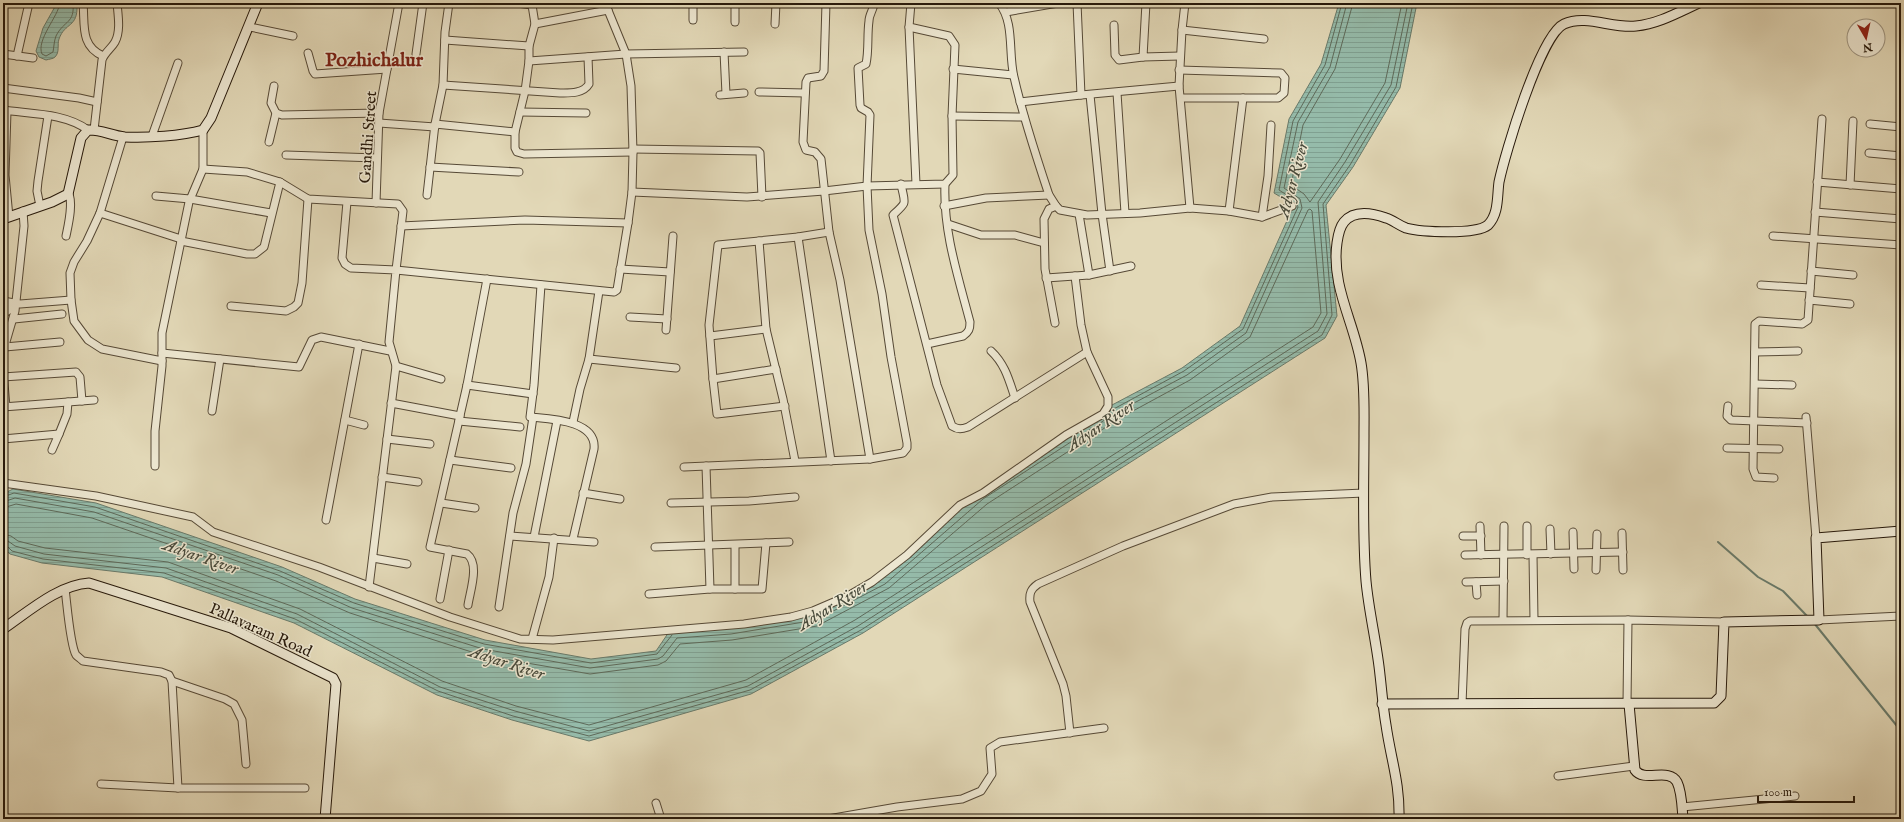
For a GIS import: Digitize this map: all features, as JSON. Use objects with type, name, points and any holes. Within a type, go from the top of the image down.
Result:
[{"type":"street","points":[[17,56],[29,3]]},
{"type":"street","points":[[83,3],[88,47],[103,56]]},
{"type":"street","points":[[117,3],[117,37],[103,56],[97,102],[91,130],[81,138],[68,192],[64,197],[6,218],[5,111],[68,120],[91,130],[123,137],[152,136],[203,130]]},
{"type":"street","points":[[154,466],[155,432],[162,361],[162,333],[190,199],[202,169],[203,130],[211,118],[250,27],[258,3]]},
{"type":"street","name":"Gandhi Street","points":[[376,203],[380,113],[399,3]]},
{"type":"street","points":[[416,54],[423,3]]},
{"type":"street","points":[[428,195],[435,125],[443,84],[445,40],[449,3]]},
{"type":"street","points":[[518,3],[534,4],[535,24],[529,46],[529,61],[525,91],[515,132],[515,148],[517,152],[524,154],[633,150],[758,150],[760,153],[761,162],[762,197]]},
{"type":"street","points":[[693,3],[693,20]]},
{"type":"street","points":[[735,3],[735,22]]},
{"type":"street","points":[[775,24],[776,3]]},
{"type":"street","points":[[826,3],[824,71],[821,76],[808,78],[806,82],[803,142],[806,150],[815,152],[819,155],[829,232],[840,280],[870,459]]},
{"type":"street","points":[[684,467],[795,461],[870,459],[903,453],[907,448],[891,357],[882,294],[869,230],[867,186],[870,115],[860,107],[858,70],[859,67],[865,66],[866,64],[868,22],[874,3]]},
{"type":"street","points":[[911,3],[909,26],[916,184]]},
{"type":"street","points":[[999,3],[1006,12],[1013,74],[1024,117],[1049,195],[1056,206],[1067,212],[1079,214],[1125,213],[1190,208],[1229,211],[1262,217],[1292,206]]},
{"type":"street","points":[[1006,12],[1058,3]]},
{"type":"street","points":[[1077,3],[1080,95]]},
{"type":"street","points":[[1143,57],[1146,3]]},
{"type":"street","points":[[1185,3],[1179,86],[1190,208]]},
{"type":"street","points":[[1399,819],[1400,795],[1397,776],[1389,746],[1382,704],[1380,676],[1367,585],[1363,540],[1364,393],[1361,364],[1337,278],[1335,255],[1339,232],[1342,224],[1353,216],[1362,214],[1387,218],[1412,229],[1465,231],[1483,228],[1488,225],[1495,214],[1500,181],[1528,87],[1541,55],[1553,32],[1564,24],[1578,20],[1627,27],[1637,26],[1668,18],[1699,3]]},
{"type":"street","points":[[347,202],[342,258],[345,264],[351,268],[396,270],[616,292],[632,192],[633,150],[631,86],[626,54],[606,7],[535,24]]},
{"type":"street","points":[[1114,25],[1116,59],[1180,56]]},
{"type":"street","points":[[909,26],[949,36],[956,45],[952,116],[953,175],[945,184],[944,206],[948,224],[950,251],[970,322],[970,329],[963,336],[926,344]]},
{"type":"street","points":[[250,27],[293,36]]},
{"type":"street","points":[[1182,30],[1264,39]]},
{"type":"street","points":[[445,40],[529,46]]},
{"type":"street","points":[[724,52],[723,94],[744,93]]},
{"type":"street","points":[[529,61],[626,54],[744,52]]},
{"type":"street","points":[[308,53],[315,74],[387,69]]},
{"type":"street","points":[[3,54],[33,58]]},
{"type":"street","points":[[443,84],[525,91],[578,92],[587,88],[590,80],[588,57]]},
{"type":"street","points":[[152,136],[178,63]]},
{"type":"street","points":[[954,69],[1013,74]]},
{"type":"street","points":[[1180,70],[1284,74],[1285,78],[1284,93],[1278,98],[1181,98]]},
{"type":"street","points":[[269,142],[276,113],[271,103],[274,86]]},
{"type":"street","points":[[1020,102],[1179,86]]},
{"type":"street","points":[[3,88],[97,102]]},
{"type":"street","points":[[759,92],[805,93]]},
{"type":"street","points":[[1117,93],[1125,213]]},
{"type":"street","points":[[1090,95],[1102,214],[1110,271]]},
{"type":"street","points":[[1229,211],[1243,98]]},
{"type":"street","points":[[520,112],[586,113]]},
{"type":"street","points":[[276,113],[282,115],[380,113]]},
{"type":"street","points":[[40,206],[37,191],[48,116]]},
{"type":"street","points":[[952,116],[1024,117]]},
{"type":"street","points":[[1774,478],[1756,477],[1753,469],[1755,324],[1756,322],[1802,324],[1808,320],[1822,119]]},
{"type":"street","points":[[1850,185],[1853,121]]},
{"type":"street","points":[[379,123],[435,125],[515,132]]},
{"type":"street","points":[[1870,124],[1901,127]]},
{"type":"street","points":[[1262,217],[1268,176],[1271,125]]},
{"type":"street","points":[[123,137],[100,214],[87,241],[74,262],[70,273],[71,300],[74,321],[88,340],[102,349],[162,361]]},
{"type":"street","points":[[1869,153],[1901,156]]},
{"type":"street","points":[[286,155],[377,158]]},
{"type":"street","points":[[430,167],[519,172]]},
{"type":"street","points":[[202,169],[247,172],[280,182],[308,199],[398,204],[402,207],[403,211],[389,342],[390,351],[396,366],[369,587]]},
{"type":"street","points":[[100,214],[181,240],[247,254],[255,254],[264,247],[271,213],[280,182]]},
{"type":"street","points":[[1817,182],[1901,189]]},
{"type":"street","points":[[901,184],[904,204],[903,208],[893,215],[926,344],[948,418],[956,429],[968,427],[1087,352]]},
{"type":"street","points":[[632,192],[762,197],[867,186],[945,184]]},
{"type":"street","points":[[66,236],[69,219],[70,198],[68,192]]},
{"type":"street","points":[[944,206],[986,198],[1049,195]]},
{"type":"street","points":[[156,196],[190,199],[271,213]]},
{"type":"street","points":[[231,306],[286,311],[298,303],[302,283],[308,199]]},
{"type":"street","points":[[1055,323],[1046,278],[1044,243],[1046,213],[1056,206]]},
{"type":"street","points":[[23,211],[24,226],[14,303],[14,319],[4,349],[60,342]]},
{"type":"street","points":[[1815,212],[1901,219]]},
{"type":"street","points":[[1079,214],[1089,275]]},
{"type":"street","points":[[401,226],[525,220],[628,222]]},
{"type":"street","points":[[948,224],[982,235],[1015,235],[1044,243]]},
{"type":"street","points":[[784,406],[717,414],[712,380],[709,325],[718,245],[798,237],[829,232]]},
{"type":"street","points":[[666,330],[673,236]]},
{"type":"street","points":[[1773,236],[1901,246]]},
{"type":"street","points":[[798,237],[831,461]]},
{"type":"street","points":[[759,241],[766,329],[795,461]]},
{"type":"street","points":[[1046,278],[1089,275],[1131,266]]},
{"type":"street","points":[[620,269],[670,272]]},
{"type":"street","points":[[1811,271],[1853,275]]},
{"type":"street","points":[[3,483],[96,496],[193,517],[213,532],[319,567],[369,587],[520,639],[586,638],[750,624],[791,617],[813,611],[848,596],[887,571],[960,505],[983,493],[1066,435],[1103,414],[1108,406],[1108,397],[1087,352],[1081,325],[1075,276]]},
{"type":"street","points":[[468,605],[473,561],[467,554],[430,547],[467,385],[487,279]]},
{"type":"street","points":[[499,607],[513,513],[526,464],[533,417],[530,416],[541,285]]},
{"type":"street","points":[[1761,285],[1810,288]]},
{"type":"street","points":[[573,422],[580,390],[589,360],[599,291]]},
{"type":"street","points":[[3,301],[14,303],[71,300]]},
{"type":"street","points":[[1809,300],[1850,304]]},
{"type":"street","points":[[3,314],[9,310],[14,303]]},
{"type":"street","points":[[14,319],[62,314]]},
{"type":"street","points":[[630,317],[667,319]]},
{"type":"street","points":[[710,336],[766,329]]},
{"type":"street","points":[[162,353],[299,368],[312,340],[315,338],[321,337],[390,351]]},
{"type":"street","points":[[326,520],[359,344]]},
{"type":"street","points":[[990,351],[998,358],[1005,368],[1015,398]]},
{"type":"street","points":[[1755,352],[1798,351]]},
{"type":"street","points":[[212,411],[220,359]]},
{"type":"street","points":[[589,360],[676,368]]},
{"type":"street","points":[[396,366],[441,379]]},
{"type":"street","points":[[712,380],[776,369]]},
{"type":"street","points":[[3,371],[4,407],[94,400]]},
{"type":"street","points":[[3,377],[76,372],[80,376],[82,401]]},
{"type":"street","points":[[1755,384],[1792,385]]},
{"type":"street","points":[[467,385],[532,394]]},
{"type":"street","points":[[52,450],[68,414],[68,402]]},
{"type":"street","points":[[391,403],[459,418],[520,427]]},
{"type":"street","points":[[1728,406],[1728,419],[1754,421],[1806,420],[1816,538],[1819,620]]},
{"type":"street","points":[[533,417],[573,422],[590,434],[594,441],[594,449],[573,539]]},
{"type":"street","points":[[345,420],[364,425]]},
{"type":"street","points":[[534,537],[556,421]]},
{"type":"street","points":[[3,439],[59,434]]},
{"type":"street","points":[[387,439],[430,444]]},
{"type":"street","points":[[1726,448],[1779,449]]},
{"type":"street","points":[[450,460],[511,468]]},
{"type":"street","points":[[706,466],[710,589]]},
{"type":"street","points":[[382,476],[418,482]]},
{"type":"street","points":[[583,493],[620,499]]},
{"type":"street","points":[[1070,733],[1064,690],[1030,602],[1029,596],[1032,589],[1038,584],[1123,546],[1234,504],[1272,497],[1364,493]]},
{"type":"street","points":[[671,503],[749,501],[795,497]]},
{"type":"street","points":[[441,503],[476,508]]},
{"type":"street","points":[[1480,526],[1481,555]]},
{"type":"street","points":[[1503,620],[1504,526]]},
{"type":"street","points":[[1527,526],[1534,620]]},
{"type":"street","points":[[1550,529],[1551,554]]},
{"type":"street","points":[[1816,538],[1901,531]]},
{"type":"street","points":[[1573,532],[1574,569]]},
{"type":"street","points":[[1622,533],[1623,570]]},
{"type":"street","points":[[1596,570],[1597,534]]},
{"type":"street","points":[[510,536],[573,539],[594,542]]},
{"type":"street","points":[[1463,536],[1481,536]]},
{"type":"street","points":[[532,640],[549,577],[554,538]]},
{"type":"street","points":[[655,547],[789,542]]},
{"type":"street","points":[[649,594],[710,589],[762,588],[766,543]]},
{"type":"street","points":[[735,544],[735,589]]},
{"type":"street","points":[[440,599],[449,550]]},
{"type":"street","points":[[1465,555],[1530,555],[1623,552]]},
{"type":"street","points":[[373,558],[407,564]]},
{"type":"street","points":[[1466,582],[1504,581]]},
{"type":"street","points":[[1476,582],[1477,595]]},
{"type":"street","name":"Pallavaram Road","points":[[3,629],[65,589],[78,584],[89,583],[219,624],[244,634],[333,678],[336,684],[325,819]]},
{"type":"street","points":[[65,589],[75,654],[79,658],[83,661],[161,672],[169,676],[172,681],[178,788]]},
{"type":"street","points":[[1462,704],[1465,629],[1467,623],[1479,620],[1628,620],[1724,622],[1819,620],[1901,616]]},
{"type":"street","points":[[1628,620],[1628,704],[1634,766],[1637,773],[1641,775],[1670,776],[1675,778],[1678,784],[1683,819]]},
{"type":"street","points":[[1382,704],[1708,704],[1719,700],[1721,696],[1724,622]]},
{"type":"street","points":[[172,681],[225,699],[234,704],[242,720],[246,764]]},
{"type":"street","points":[[828,819],[897,807],[962,799],[981,790],[992,774],[990,748],[1000,742],[1104,728]]},
{"type":"street","points":[[1558,776],[1634,766]]},
{"type":"street","points":[[101,784],[178,788],[305,788]]},
{"type":"street","points":[[1682,807],[1795,796]]},
{"type":"street","points":[[656,803],[661,819]]},
{"type":"water","points":[[57,3],[74,3],[77,5],[77,12],[75,18],[64,30],[58,41],[57,55],[46,60],[39,57],[36,51],[43,28]]},
{"type":"water","name":"Adyar River","points":[[1339,3],[1417,3],[1400,88],[1353,167],[1326,205],[1337,316],[1325,338],[863,633],[751,694],[589,741],[512,720],[437,695],[294,623],[162,577],[42,563],[10,554],[3,548],[3,494],[13,489],[96,503],[282,567],[355,599],[485,640],[591,659],[656,651],[671,629],[730,626],[814,611],[880,577],[978,492],[1112,405],[1182,368],[1240,326],[1294,205],[1274,193],[1289,119],[1321,64]]},
{"type":"waterway","points":[[1718,542],[1758,577],[1783,591],[1808,617]]},
{"type":"waterway","points":[[1814,623],[1901,731]]},
{"type":"district","name":"Pozhichalur","points":[[374,59]]}]
